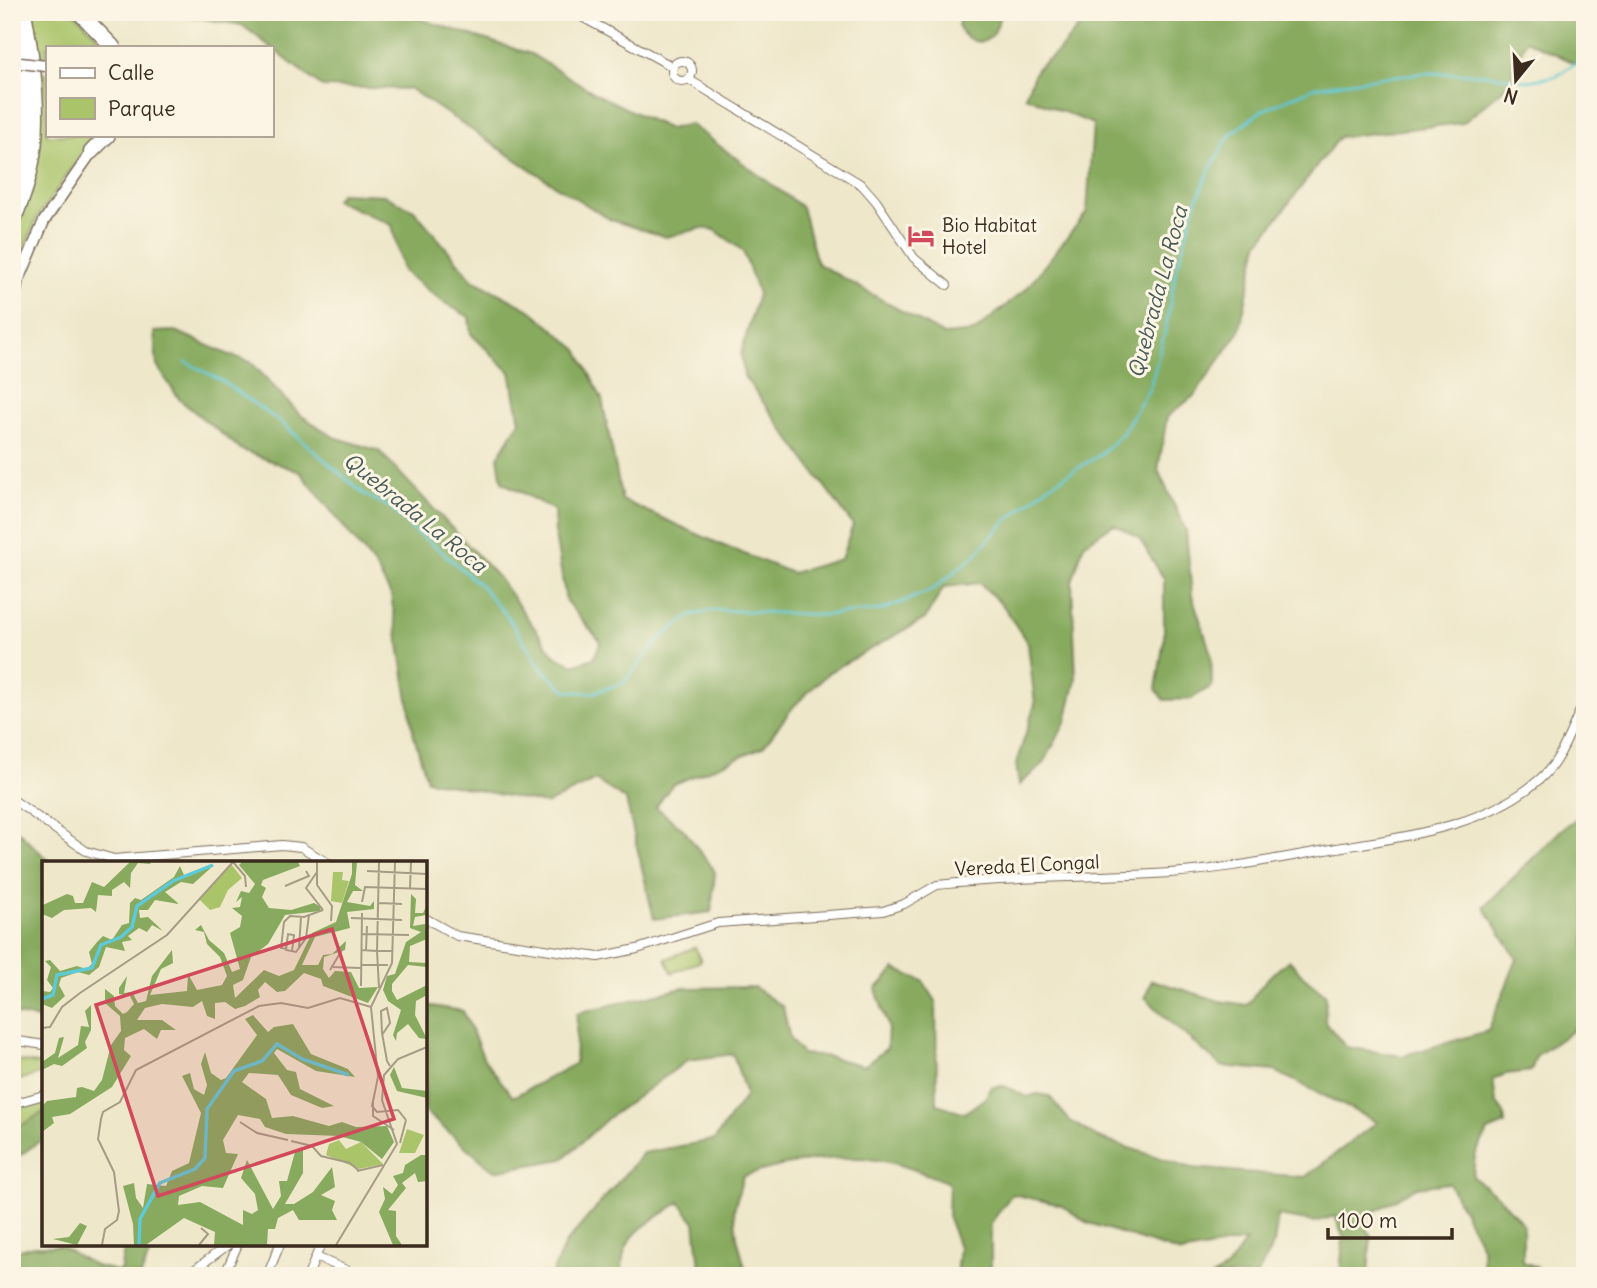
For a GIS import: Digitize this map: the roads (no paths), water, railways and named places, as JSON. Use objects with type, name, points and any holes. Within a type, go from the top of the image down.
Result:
[{"type":"highway","points":[[12,222],[22,201],[30,172],[37,124],[35,75],[24,12]]},
{"type":"highway","points":[[79,12],[112,46]]},
{"type":"highway","points":[[12,20],[24,101],[22,148],[12,190]]},
{"type":"highway","points":[[12,54],[24,101]]},
{"type":"highway","points":[[91,152],[107,136]]},
{"type":"main road","points":[[12,62],[46,66]]},
{"type":"main road","points":[[13,293],[44,221],[101,136]]},
{"type":"street","points":[[573,12],[673,67]]},
{"type":"street","points":[[680,62],[689,64],[692,70],[688,79],[682,81],[676,79],[673,67],[680,62]]},
{"type":"street","points":[[688,79],[862,185],[876,201],[914,258],[947,285]]},
{"type":"street","name":"Vereda El Congal","points":[[427,919],[457,936],[598,957],[637,949],[718,923],[883,911],[904,904],[937,885],[1174,873],[1370,843],[1455,825],[1506,802],[1542,778],[1555,761],[1585,700]]},
{"type":"street","points":[[12,799],[86,851],[114,859],[282,845],[301,848],[324,861]]},
{"type":"street","points":[[12,1040],[42,1045]]},
{"type":"street","points":[[12,1104],[42,1096]]},
{"type":"street","points":[[186,1276],[226,1246]]},
{"type":"street","points":[[224,1276],[237,1246]]},
{"type":"street","points":[[267,1276],[279,1246]]},
{"type":"street","points":[[308,1276],[320,1246]]},
{"type":"street","points":[[316,1257],[351,1272],[349,1276]]},
{"type":"waterway","name":"Quebrada La Roca","points":[[186,362],[222,381],[283,424],[365,495],[391,508],[415,532],[482,587],[507,616],[544,672],[567,691],[592,693],[623,683],[663,636],[691,615],[716,610],[825,615],[882,610],[932,590],[972,558],[1005,522],[1050,485],[1098,456],[1122,434],[1150,387],[1165,332],[1175,275],[1195,204],[1210,169],[1230,135],[1261,111],[1315,87],[1384,77],[1426,73],[1484,74],[1527,81],[1557,76],[1585,56]]},
{"type":"place","name":"Bio Habitat Hotel","points":[[921,236]]}]
